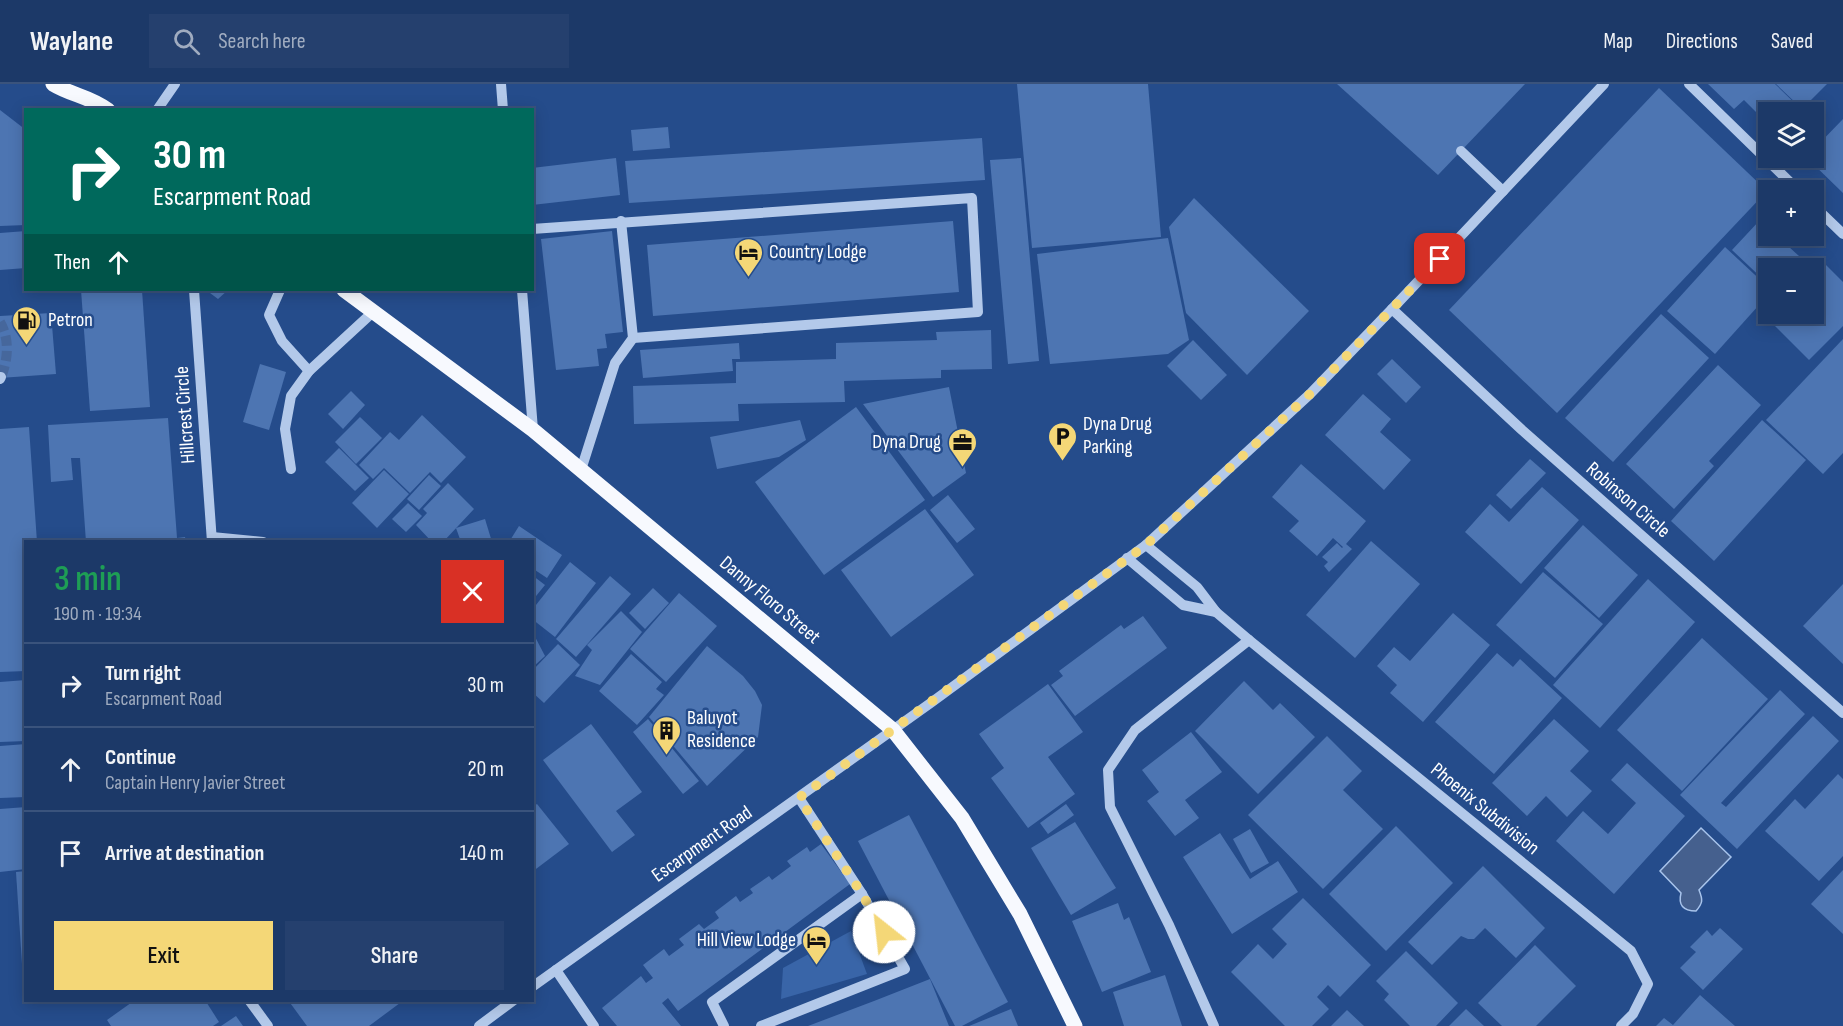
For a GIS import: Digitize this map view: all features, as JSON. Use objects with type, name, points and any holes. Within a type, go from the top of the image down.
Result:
[{"type":"main road","points":[[53,84],[64,91],[94,100],[105,108]]},
{"type":"main road","points":[[84,84],[94,100]]},
{"type":"main road","name":"Danny Floro Street","points":[[345,291],[532,430],[893,730],[962,818],[1020,914],[1076,1026]]},
{"type":"street","points":[[158,108],[176,84]]},
{"type":"street","points":[[501,84],[503,108]]},
{"type":"street","name":"Escarpment Road","points":[[534,986],[799,798],[1146,545],[1310,394],[1604,84]]},
{"type":"street","points":[[1689,84],[1788,180]]},
{"type":"street","points":[[1461,151],[1503,191]]},
{"type":"street","points":[[534,229],[972,198],[978,312],[633,338]]},
{"type":"street","points":[[1824,216],[1843,234]]},
{"type":"street","points":[[581,470],[615,363],[633,338],[621,221]]},
{"type":"street","name":"Hillcrest Circle","points":[[194,291],[212,539],[229,540]]},
{"type":"street","points":[[280,291],[269,315],[282,341],[309,371]]},
{"type":"street","points":[[522,291],[532,430]]},
{"type":"street","name":"Robinson Circle","points":[[1392,309],[1522,430],[1843,713]]},
{"type":"street","points":[[291,469],[285,429],[291,396],[309,371],[373,312]]},
{"type":"street","name":"Phoenix Subdivision","points":[[1146,545],[1197,587],[1216,612],[1249,640],[1631,951],[1648,984],[1633,1014],[1622,1026]]},
{"type":"street","name":"Phoenix Subdivision","points":[[1127,558],[1183,604],[1216,612]]},
{"type":"street","points":[[1214,1026],[1169,925],[1110,807],[1108,770],[1135,730],[1249,640]]},
{"type":"street","points":[[761,1026],[905,969],[862,894],[799,798]]},
{"type":"street","points":[[720,1024],[712,1002],[862,894]]},
{"type":"street","points":[[556,970],[594,1026]]},
{"type":"street","points":[[250,1002],[268,1026]]},
{"type":"street","points":[[479,1026],[511,1002]]},
{"type":"shaded area","points":[[1701,828],[1731,857],[1699,890],[1701,903],[1696,911],[1692,911],[1682,906],[1681,893],[1660,871]]},
{"type":"shaded area","points":[[851,931],[867,974],[781,999],[783,968]]},
{"type":"building","points":[[1017,84],[1148,84],[1161,237],[1032,248]]},
{"type":"building","points":[[1337,84],[1525,84],[1438,175]]},
{"type":"building","points":[[1708,84],[1775,84],[1794,102],[1758,102],[1758,114],[1744,100],[1734,109]]},
{"type":"building","points":[[1776,84],[1827,84],[1809,102],[1795,102]]},
{"type":"building","points":[[1659,88],[1758,182],[1758,201],[1557,413],[1449,310]]},
{"type":"building","points":[[0,110],[24,128],[24,225],[0,226]]},
{"type":"building","points":[[1843,119],[1843,193],[1817,168],[1824,168],[1824,139]]},
{"type":"building","points":[[668,127],[670,148],[633,151],[631,130]]},
{"type":"building","points":[[982,138],[985,180],[629,203],[625,161]]},
{"type":"building","points":[[616,158],[620,195],[534,205],[534,168]]},
{"type":"building","points":[[1021,158],[1039,361],[1008,364],[990,160]]},
{"type":"building","points":[[1194,198],[1309,311],[1247,375],[1186,313],[1169,227]]},
{"type":"building","points":[[953,221],[959,292],[653,316],[647,245]]},
{"type":"building","points":[[1758,222],[1758,246],[1788,246],[1799,256],[1797,258],[1758,258],[1758,275],[1732,250]]},
{"type":"building","points":[[24,231],[24,268],[0,270],[0,233]]},
{"type":"building","points":[[612,231],[623,332],[605,334],[607,348],[597,349],[599,366],[556,370],[541,239]]},
{"type":"building","points":[[1168,238],[1189,340],[1168,354],[1050,364],[1037,254]]},
{"type":"building","points":[[1725,247],[1758,278],[1758,306],[1715,354],[1667,311]]},
{"type":"building","points":[[1824,263],[1843,282],[1843,326],[1809,360],[1773,324],[1824,324]]},
{"type":"building","points":[[81,291],[142,291],[150,407],[90,411]]},
{"type":"building","points":[[207,291],[227,291],[218,299]]},
{"type":"building","name":"Petron","points":[[51,313],[56,374],[0,378],[0,316]]},
{"type":"building","points":[[1661,314],[1709,358],[1613,462],[1565,418]]},
{"type":"building","points":[[991,330],[992,369],[941,370],[941,378],[844,381],[845,402],[738,404],[739,421],[634,424],[633,386],[736,383],[736,362],[836,359],[836,343],[937,340],[936,332]]},
{"type":"building","points":[[1843,339],[1843,453],[1823,474],[1766,420]]},
{"type":"building","points":[[1193,340],[1227,375],[1201,400],[1167,366]]},
{"type":"building","points":[[739,343],[740,359],[732,359],[733,371],[643,378],[640,350]]},
{"type":"building","points":[[1392,359],[1421,387],[1406,403],[1377,374]]},
{"type":"building","points":[[260,364],[286,372],[269,430],[243,422]]},
{"type":"building","points":[[1718,365],[1761,405],[1709,461],[1714,466],[1674,509],[1626,464]]},
{"type":"building","points":[[949,387],[966,473],[933,497],[863,404]]},
{"type":"building","points":[[351,391],[365,405],[343,429],[328,414]]},
{"type":"building","points":[[1363,394],[1391,419],[1380,432],[1411,460],[1384,490],[1325,435]]},
{"type":"building","points":[[856,407],[925,500],[824,575],[755,482]]},
{"type":"building","points":[[422,415],[466,457],[441,483],[430,472],[410,493],[384,468],[373,479],[359,465],[390,432],[399,440]]},
{"type":"building","points":[[360,417],[382,438],[356,464],[335,442]]},
{"type":"building","points":[[168,418],[177,538],[185,537],[186,540],[86,540],[80,458],[71,458],[73,480],[51,482],[48,425]]},
{"type":"building","points":[[800,420],[806,440],[779,457],[717,469],[710,437]]},
{"type":"building","points":[[1762,420],[1806,460],[1714,561],[1671,521]]},
{"type":"building","points":[[29,427],[37,540],[24,540],[24,671],[0,672],[0,429]]},
{"type":"building","points":[[339,448],[369,478],[355,491],[325,462]]},
{"type":"building","points":[[1530,459],[1546,473],[1511,509],[1496,495]]},
{"type":"building","points":[[1301,464],[1366,521],[1346,544],[1352,549],[1329,572],[1324,566],[1328,562],[1322,557],[1337,543],[1343,547],[1333,538],[1317,556],[1289,531],[1299,521],[1272,497]]},
{"type":"building","points":[[384,470],[409,494],[377,528],[352,503]]},
{"type":"building","points":[[429,475],[441,486],[419,510],[407,499]]},
{"type":"building","points":[[448,483],[474,509],[445,540],[430,540],[416,525],[427,513],[423,509]]},
{"type":"building","points":[[1542,487],[1579,520],[1521,584],[1465,532],[1490,504],[1509,522]]},
{"type":"building","points":[[948,495],[975,529],[957,543],[930,510]]},
{"type":"building","points":[[408,503],[422,516],[406,532],[392,519]]},
{"type":"building","points":[[925,509],[974,575],[891,637],[841,570]]},
{"type":"building","points":[[485,519],[491,540],[460,540],[456,528]]},
{"type":"building","points":[[1583,525],[1638,575],[1599,618],[1544,568]]},
{"type":"building","points":[[519,526],[562,555],[547,578],[534,569],[534,540],[510,540]]},
{"type":"building","points":[[1371,541],[1420,584],[1355,658],[1306,615]]},
{"type":"building","points":[[570,562],[596,583],[555,637],[534,621],[534,607]]},
{"type":"building","points":[[1543,572],[1603,624],[1555,678],[1496,625]]},
{"type":"building","points":[[610,576],[631,594],[576,657],[556,639]]},
{"type":"building","points":[[534,577],[545,585],[534,599]]},
{"type":"building","points":[[1648,579],[1695,622],[1600,728],[1553,685]]},
{"type":"building","points":[[1843,584],[1843,664],[1803,626]]},
{"type":"building","points":[[653,588],[669,603],[645,629],[629,613]]},
{"type":"building","points":[[679,593],[717,626],[666,682],[630,649]]},
{"type":"building","points":[[621,611],[642,632],[600,685],[575,676],[592,650],[587,645]]},
{"type":"building","points":[[1453,613],[1490,645],[1423,722],[1390,693],[1397,685],[1377,666],[1394,647],[1410,661]]},
{"type":"building","points":[[1143,616],[1167,648],[1075,716],[1051,685],[1063,676],[1059,671],[1121,625],[1124,629]]},
{"type":"building","points":[[534,635],[545,656],[534,666]]},
{"type":"building","points":[[1702,638],[1768,699],[1682,791],[1617,730]]},
{"type":"building","points":[[558,644],[580,665],[544,703],[534,694],[534,669]]},
{"type":"building","points":[[707,646],[743,676],[755,691],[762,705],[758,737],[707,786],[649,717]]},
{"type":"building","points":[[1497,653],[1513,667],[1520,659],[1562,698],[1494,774],[1435,722]]},
{"type":"building","points":[[631,654],[662,682],[656,689],[664,695],[637,725],[599,691]]},
{"type":"building","points":[[24,680],[24,741],[0,742],[0,682]]},
{"type":"building","points":[[1244,681],[1273,710],[1280,703],[1315,737],[1258,794],[1195,731]]},
{"type":"building","points":[[1048,684],[1083,732],[1048,757],[1075,794],[1028,828],[991,778],[1004,768],[979,734]]},
{"type":"building","points":[[1780,690],[1805,714],[1721,803],[1726,807],[1813,716],[1839,741],[1737,849],[1680,795]]},
{"type":"building","name":"Baluyot Residence","points":[[648,719],[699,781],[683,794],[633,732]]},
{"type":"building","points":[[1554,719],[1589,751],[1570,771],[1592,791],[1567,817],[1546,796],[1527,816],[1492,783]]},
{"type":"building","points":[[591,724],[642,792],[616,811],[635,835],[612,852],[543,760]]},
{"type":"building","points":[[1191,732],[1222,772],[1185,800],[1199,818],[1175,836],[1147,801],[1159,792],[1142,770]]},
{"type":"building","points":[[1327,736],[1362,771],[1343,790],[1383,829],[1323,889],[1248,815]]},
{"type":"building","points":[[24,744],[24,797],[0,798],[0,746]]},
{"type":"building","points":[[1627,763],[1685,816],[1614,894],[1556,841],[1583,811],[1608,834],[1636,803],[1611,780]]},
{"type":"building","points":[[1838,774],[1843,779],[1843,856],[1819,881],[1765,831],[1795,799],[1805,809]]},
{"type":"building","points":[[537,804],[569,844],[534,870],[534,806]]},
{"type":"building","points":[[1066,804],[1074,815],[1048,834],[1040,823]]},
{"type":"building","points":[[24,807],[24,869],[0,872],[0,809]]},
{"type":"building","points":[[909,815],[1008,1002],[962,1026],[955,1026],[858,841]]},
{"type":"building","points":[[1075,822],[1116,888],[1071,915],[1031,848]]},
{"type":"building","points":[[1396,826],[1453,883],[1386,951],[1329,894]]},
{"type":"building","points":[[1250,829],[1269,863],[1251,873],[1233,839]]},
{"type":"building","points":[[1220,833],[1250,879],[1278,861],[1298,892],[1232,934],[1183,857]]},
{"type":"building","points":[[821,844],[850,884],[678,1011],[668,998],[662,1003],[681,1026],[617,1026],[602,1008],[641,976],[646,983],[653,978],[643,965],[664,949],[669,956],[684,945],[679,939],[699,924],[704,929],[719,918],[715,912],[736,896],[740,902],[753,893],[750,889],[769,876],[772,880],[791,866],[787,861],[807,847],[810,852]]},
{"type":"building","points":[[1483,866],[1545,928],[1516,958],[1485,928],[1474,939],[1461,936],[1432,965],[1408,942]]},
{"type":"building","points":[[1843,870],[1843,934],[1811,904]]},
{"type":"building","points":[[24,871],[24,979],[23,979],[16,872]]},
{"type":"building","points":[[1303,898],[1371,965],[1340,997],[1328,985],[1317,997],[1329,1009],[1312,1026],[1285,1026],[1231,972],[1258,944],[1273,959],[1287,944],[1272,929]]},
{"type":"building","points":[[1118,903],[1124,920],[1129,917],[1151,972],[1102,992],[1072,921]]},
{"type":"building","points":[[1720,928],[1743,949],[1703,990],[1680,968],[1696,952],[1690,947],[1707,930],[1712,936]]},
{"type":"building","points":[[1535,945],[1576,986],[1536,1026],[1502,1026],[1478,1003]]},
{"type":"building","points":[[1406,951],[1458,1003],[1436,1026],[1410,1026],[1384,1000],[1389,994],[1376,981]]},
{"type":"building","points":[[1165,975],[1182,1026],[1124,1026],[1113,992]]},
{"type":"building","points":[[930,979],[949,1026],[808,1026],[874,1001]]},
{"type":"building","points":[[1700,995],[1735,1026],[1656,1026],[1664,1018],[1673,1025]]},
{"type":"building","points":[[132,1002],[206,1002],[219,1022],[213,1026],[111,1026],[107,1020]]},
{"type":"building","points":[[289,1002],[401,1002],[369,1026],[307,1026]]},
{"type":"building","points":[[1011,1009],[1018,1026],[969,1026]]},
{"type":"building","points":[[1466,1009],[1484,1026],[1449,1026]]},
{"type":"building","points":[[1347,1010],[1364,1026],[1331,1026]]},
{"type":"building","points":[[236,1016],[243,1026],[221,1026]]},
{"type":"tunnel","points":[[0,322],[7,349],[1,377]]},
{"type":"place","name":"Country Lodge","points":[[748,278]]},
{"type":"place","name":"Petron","points":[[27,346]]},
{"type":"place","name":"Dyna Drug Parking","points":[[1062,462]]},
{"type":"place","name":"Dyna Drug","points":[[962,468]]},
{"type":"place","name":"Baluyot Residence","points":[[666,756]]},
{"type":"place","name":"Hill View Lodge","points":[[817,966]]},
{"type":"route","points":[[884,932],[799,798],[1146,545],[1310,394],[1440,259]]}]
